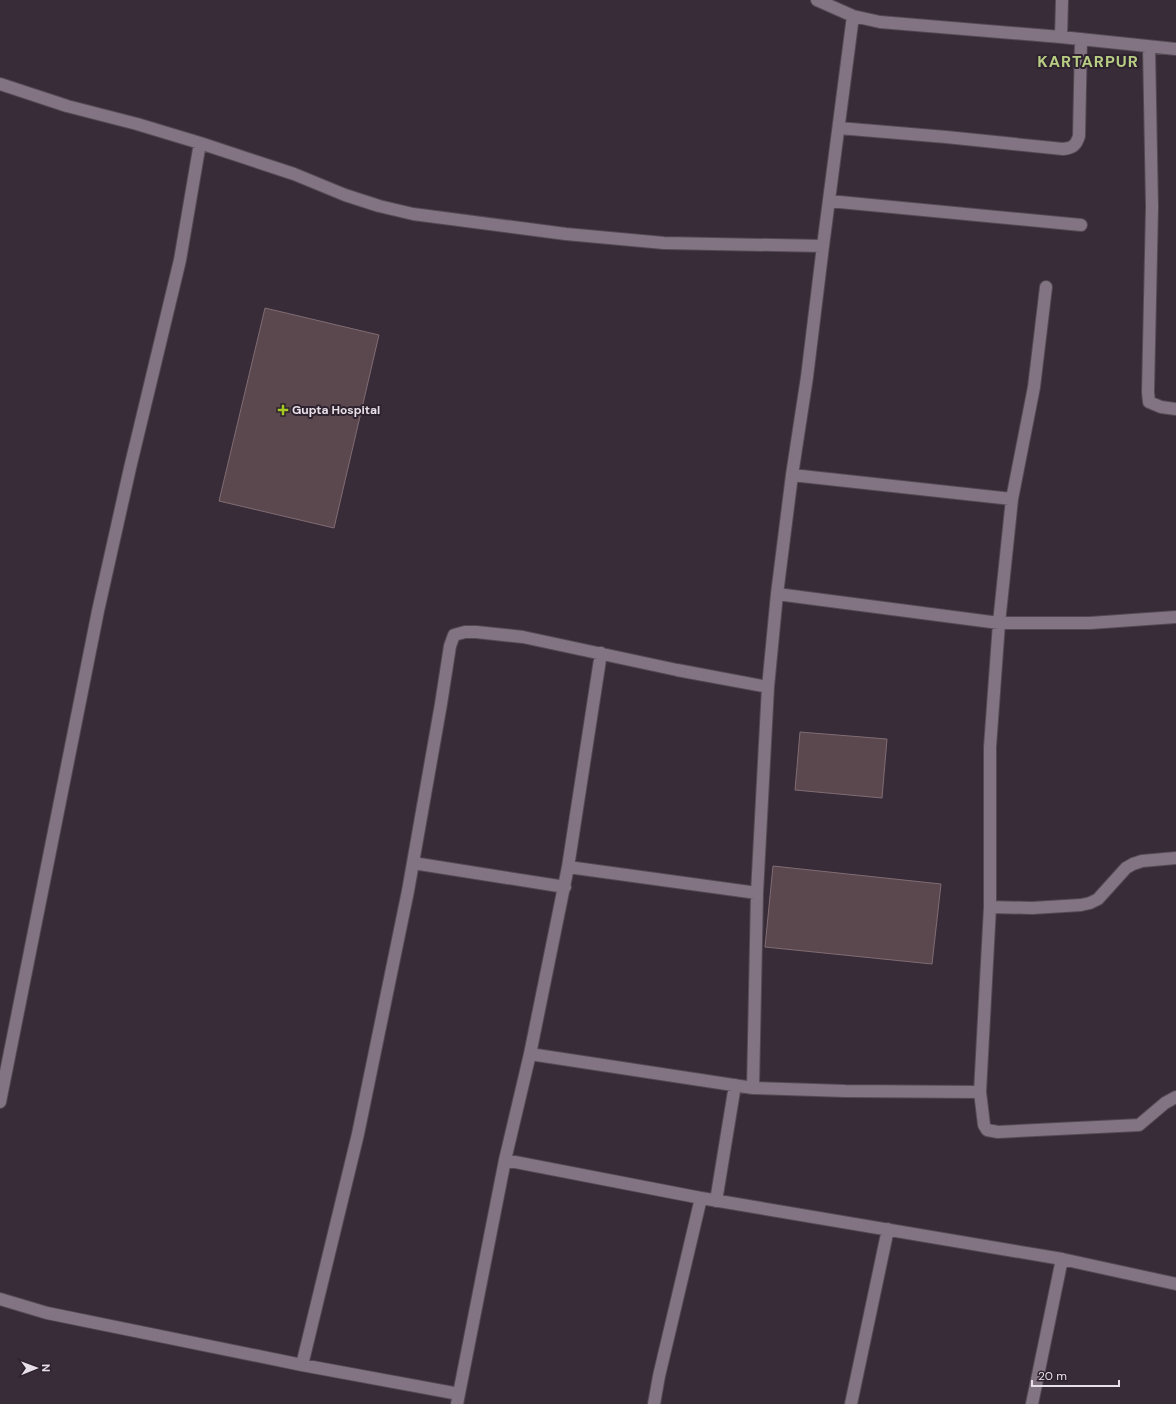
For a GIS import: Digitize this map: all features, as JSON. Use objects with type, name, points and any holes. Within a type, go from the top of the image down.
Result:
[{"type":"street","points":[[817,0],[853,16],[880,22],[1061,37],[1176,49]]},
{"type":"street","points":[[1061,37],[1062,0]]},
{"type":"street","points":[[753,1088],[757,893],[768,687],[777,594],[792,475],[807,377],[853,16]]},
{"type":"street","points":[[839,128],[1063,149],[1070,148],[1074,146],[1079,136],[1081,40]]},
{"type":"street","points":[[1149,47],[1152,206],[1148,392],[1149,402],[1161,407],[1176,409]]},
{"type":"street","points":[[0,84],[67,106],[137,124],[200,143],[294,174],[345,195],[379,206],[413,214],[566,234],[664,243],[823,246]]},
{"type":"street","points":[[0,1102],[98,610],[130,468],[180,260],[200,143]]},
{"type":"street","points":[[829,201],[1081,225]]},
{"type":"street","points":[[1046,287],[1034,387],[1012,499],[999,623],[990,747],[990,907],[980,1092],[984,1125],[987,1130],[998,1132],[1139,1125],[1165,1103],[1176,1097]]},
{"type":"street","points":[[792,475],[1012,499]]},
{"type":"street","points":[[777,594],[999,623],[1090,623],[1176,617]]},
{"type":"street","points":[[302,1365],[358,1134],[413,863],[450,646],[454,635],[465,632],[476,632],[523,637],[678,670],[768,687]]},
{"type":"street","points":[[0,1299],[47,1313],[302,1365],[458,1399],[505,1160],[530,1054],[565,887],[601,653]]},
{"type":"street","points":[[990,907],[1032,908],[1081,905],[1090,903],[1098,899],[1126,868],[1133,864],[1142,861],[1176,858]]},
{"type":"street","points":[[413,863],[565,887]]},
{"type":"street","points":[[568,867],[757,893]]},
{"type":"street","points":[[530,1054],[753,1088],[845,1091],[980,1092]]},
{"type":"street","points":[[716,1200],[735,1085]]},
{"type":"street","points":[[505,1160],[701,1198],[1062,1259],[1176,1284]]},
{"type":"street","points":[[654,1404],[659,1376],[701,1198]]},
{"type":"street","points":[[851,1404],[888,1229]]},
{"type":"street","points":[[1032,1404],[1062,1259]]},
{"type":"building","points":[[265,308],[379,335],[334,528],[219,501]]},
{"type":"building","points":[[800,732],[887,739],[882,798],[795,790]]},
{"type":"building","points":[[773,866],[941,884],[932,964],[765,947]]},
{"type":"place","name":"Gupta Hospital","points":[[283,410]]},
{"type":"district","name":"KARTARPUR","points":[[1088,61]]}]
